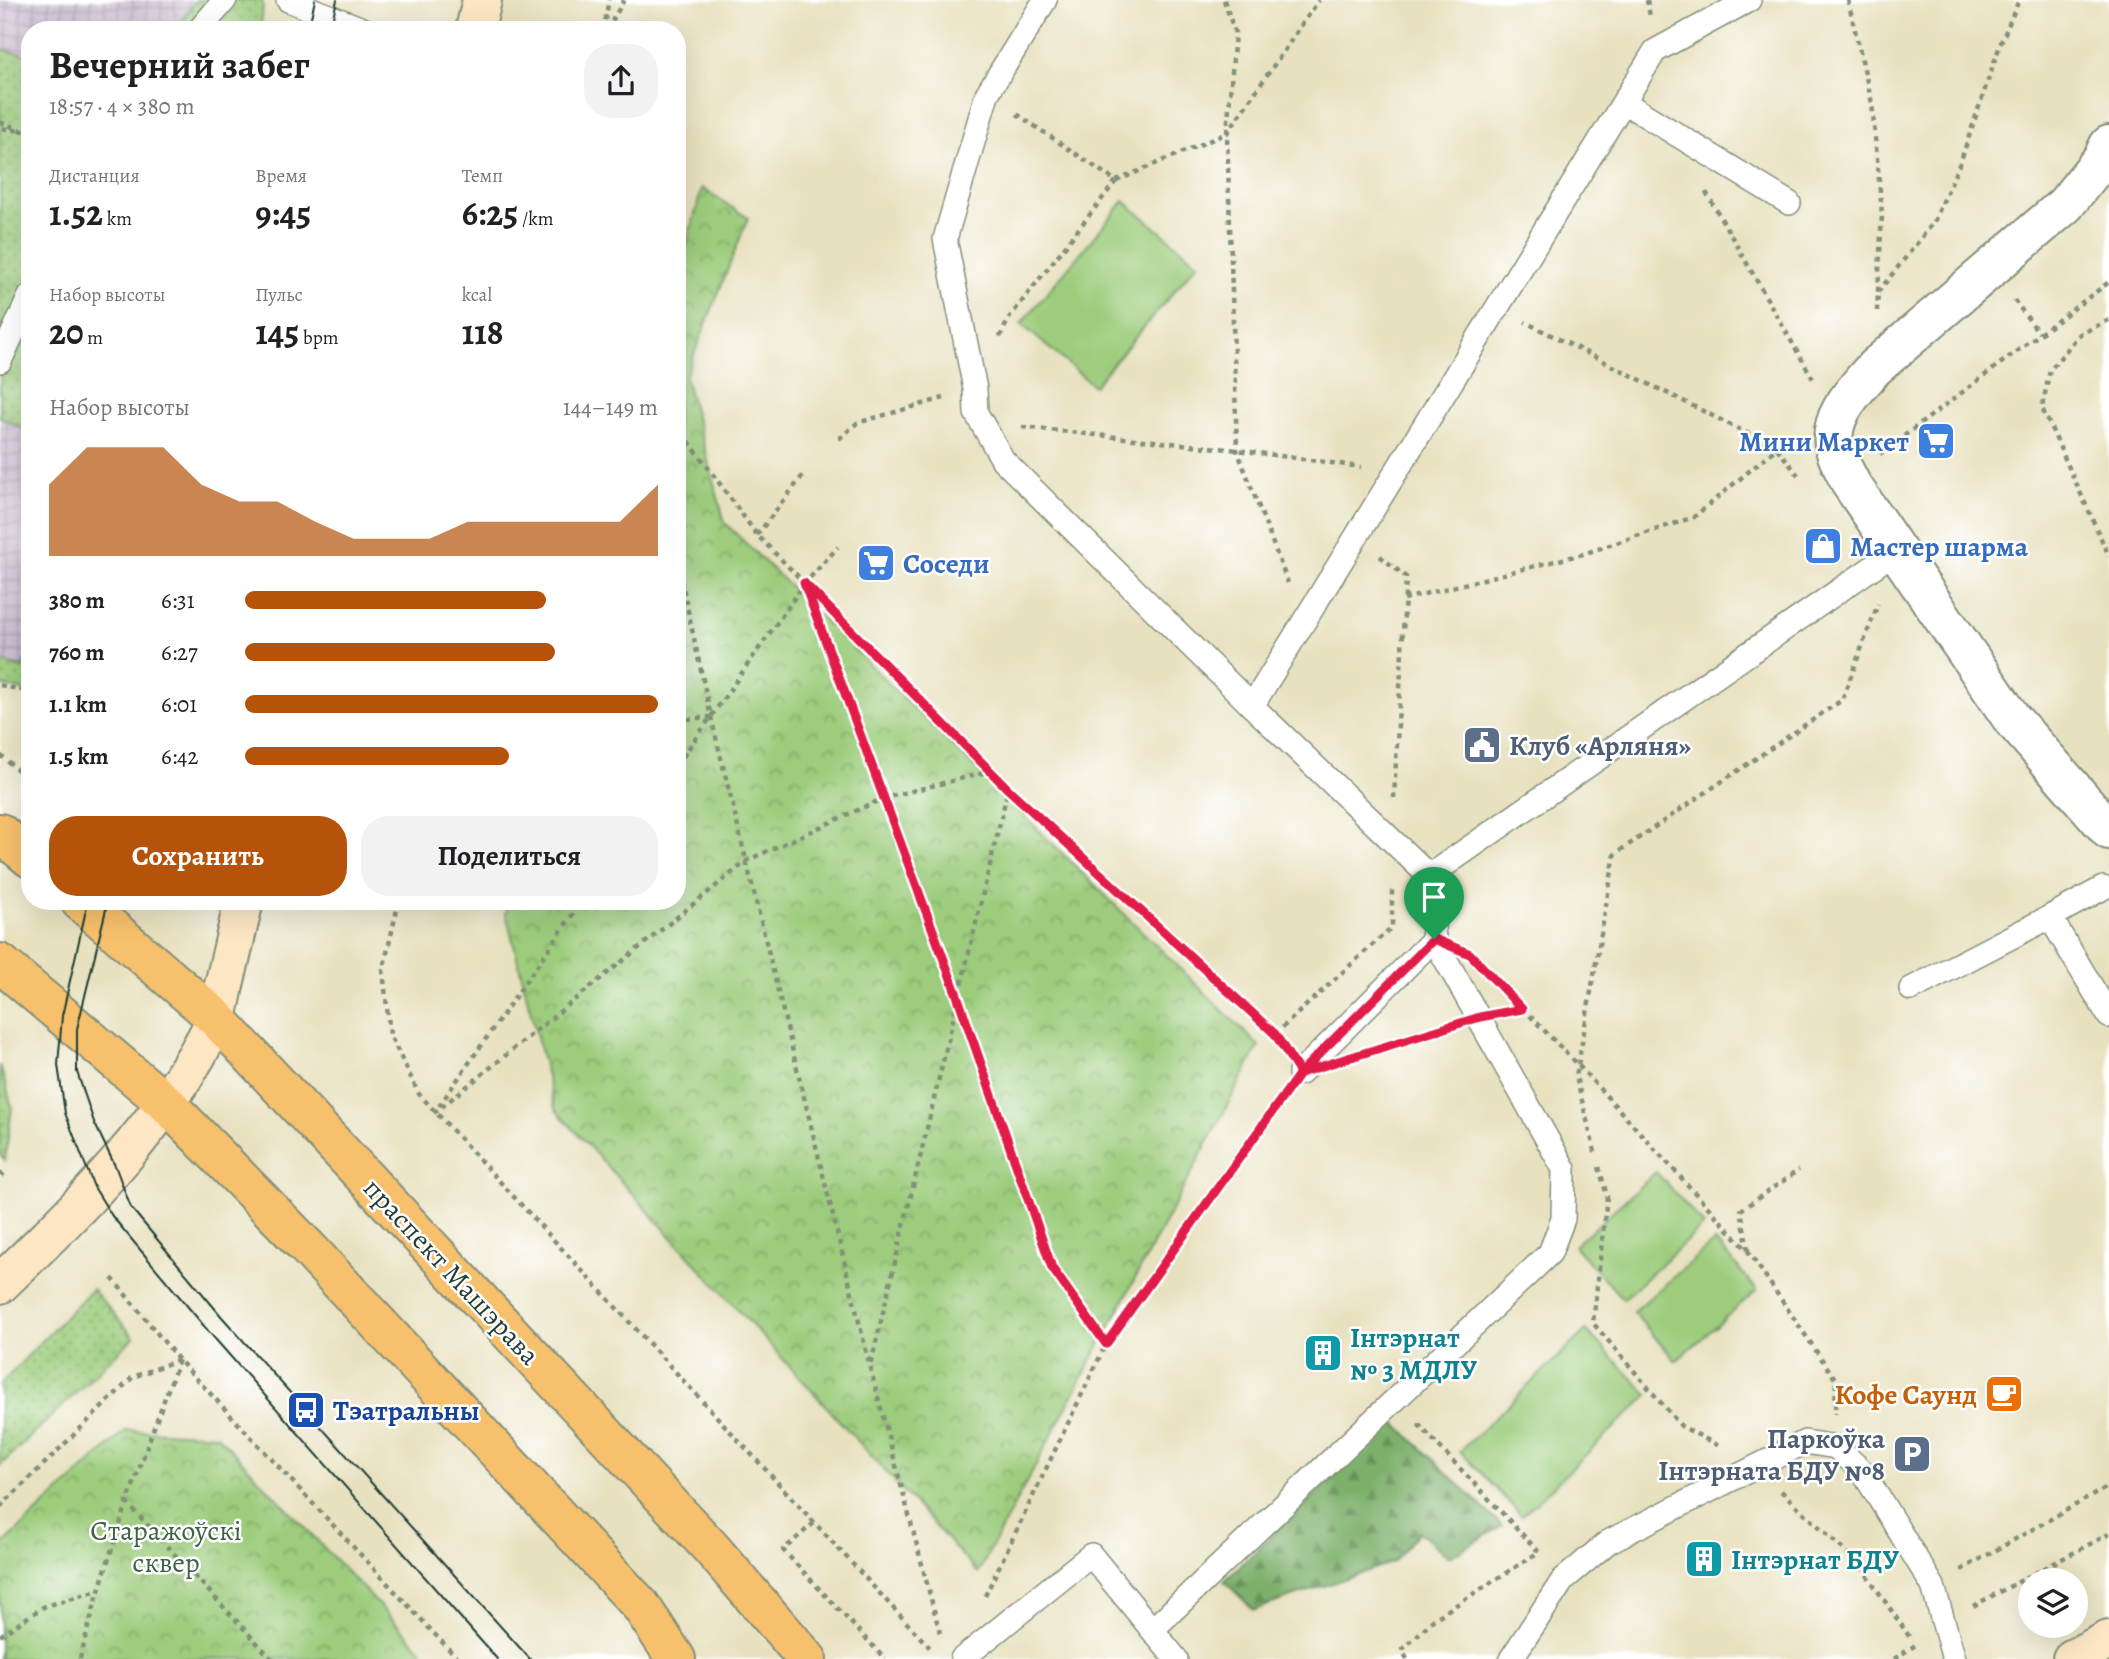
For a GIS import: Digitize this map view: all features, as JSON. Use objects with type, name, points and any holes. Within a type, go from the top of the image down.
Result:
[{"type":"main road","points":[[477,21],[482,0]]},
{"type":"main road","points":[[0,834],[21,851]]},
{"type":"main road","name":"праспект Машэрава","points":[[90,910],[216,1018],[711,1548],[807,1659]]},
{"type":"main road","points":[[0,1284],[59,1228],[94,1187],[116,1168],[167,1104],[216,1018],[242,910]]},
{"type":"main road","points":[[0,963],[167,1104],[307,1247],[641,1606],[676,1659]]},
{"type":"main road","points":[[2071,1659],[2109,1640]]},
{"type":"street","points":[[2109,145],[2102,159],[2065,205],[1874,368],[1854,391],[1836,419],[1834,447],[1851,484],[2011,719],[2109,830]]},
{"type":"lane","points":[[207,21],[225,0]]},
{"type":"lane","points":[[288,0],[342,21]]},
{"type":"lane","points":[[1045,0],[987,94],[945,239],[975,389],[976,413],[1003,460],[1429,876],[1434,939],[1564,1168],[1563,1219],[1550,1253],[1153,1629]]},
{"type":"lane","points":[[1252,706],[1655,51],[1749,0]]},
{"type":"lane","points":[[1625,103],[1789,202]]},
{"type":"lane","points":[[0,361],[21,316]]},
{"type":"lane","points":[[1429,876],[1896,551]]},
{"type":"lane","points":[[1911,989],[2103,888]]},
{"type":"lane","points":[[2050,917],[2109,1016]]},
{"type":"lane","points":[[1300,1073],[1434,939]]},
{"type":"lane","points":[[1511,1659],[1563,1580],[1608,1542],[1805,1442],[1836,1447],[1863,1472],[1933,1586],[1954,1659]]},
{"type":"lane","points":[[953,1652],[1091,1555],[1176,1659]]},
{"type":"path","points":[[606,21],[609,0]]},
{"type":"path","points":[[611,21],[624,0]]},
{"type":"path","points":[[1224,0],[1235,33],[1227,133],[1237,450],[1303,621]]},
{"type":"path","points":[[839,439],[857,423],[975,389],[1009,318],[1115,181],[1227,133],[1319,0]]},
{"type":"path","points":[[1647,0],[1655,51]]},
{"type":"path","points":[[1849,0],[1873,117],[1882,214],[1874,368]]},
{"type":"path","points":[[1878,292],[1934,222],[1961,160],[2000,45],[2019,0]]},
{"type":"path","points":[[987,94],[1115,181]]},
{"type":"path","points":[[0,122],[21,130]]},
{"type":"path","points":[[0,130],[21,131]]},
{"type":"path","points":[[1704,188],[1814,381]]},
{"type":"path","points":[[1879,455],[2109,282]]},
{"type":"path","points":[[1404,599],[1583,554],[1694,517],[1777,448],[1497,308]]},
{"type":"path","points":[[2109,320],[2080,334],[2050,370],[2042,408],[2109,556]]},
{"type":"path","points":[[983,423],[1237,450],[1395,471]]},
{"type":"path","points":[[686,437],[757,535],[1008,789],[1275,1034],[1300,1073],[1106,1344],[985,1596]]},
{"type":"path","points":[[757,535],[804,474]]},
{"type":"path","points":[[686,752],[804,583],[838,547]]},
{"type":"path","points":[[804,583],[957,995],[1052,1268],[1106,1344]]},
{"type":"path","points":[[1711,1442],[1681,1426],[1593,1323],[1607,1196],[1576,1077],[1615,855],[1842,700],[1880,600]]},
{"type":"path","points":[[686,603],[710,717],[748,860],[870,1367],[953,1652]]},
{"type":"path","points":[[0,685],[21,690]]},
{"type":"path","points":[[686,719],[710,717]]},
{"type":"path","points":[[0,755],[21,772]]},
{"type":"path","points":[[686,910],[748,860],[884,798],[991,771]]},
{"type":"path","points":[[870,1367],[1008,789]]},
{"type":"path","points":[[397,910],[383,970],[390,1035],[419,1094],[940,1659]]},
{"type":"path","points":[[434,1113],[576,910]]},
{"type":"path","points":[[434,1113],[686,910]]},
{"type":"path","points":[[1496,981],[1579,1066],[1748,1251],[1836,1380]]},
{"type":"path","points":[[1364,1053],[1480,1017],[1522,1009]]},
{"type":"path","points":[[1748,1251],[1741,1210],[1799,1170]]},
{"type":"path","points":[[112,1279],[179,1360],[458,1659]]},
{"type":"path","points":[[80,1659],[97,1590],[126,1502],[179,1360]]},
{"type":"path","points":[[0,1507],[133,1377],[179,1360]]},
{"type":"path","points":[[1395,1400],[1539,1552],[1434,1619],[1402,1650],[1407,1659]]},
{"type":"path","points":[[1755,1467],[1860,1565],[1915,1645]]},
{"type":"path","points":[[1933,1586],[2109,1486]]},
{"type":"path","points":[[126,1502],[272,1659]]},
{"type":"path","points":[[814,1522],[783,1550],[885,1659]]},
{"type":"path","points":[[1894,1659],[1942,1623],[2109,1534]]},
{"type":"path","points":[[0,1636],[43,1607],[97,1590]]},
{"type":"shaded area","points":[[0,0],[196,0],[181,21],[21,21],[21,54],[0,49]]},
{"type":"shaded area","points":[[0,417],[21,428],[21,668],[0,661]]},
{"type":"green space","points":[[196,0],[263,2],[262,21],[181,21]]},
{"type":"green space","points":[[0,49],[21,54],[21,428],[0,417]]},
{"type":"green space","points":[[702,188],[748,218],[686,374],[686,246]]},
{"type":"green space","points":[[1124,201],[1198,263],[1094,386],[1021,324]]},
{"type":"green space","points":[[686,381],[725,523],[1259,1046],[978,1573],[555,1109],[507,910],[686,910]]},
{"type":"green space","points":[[0,661],[21,668],[21,690],[0,685]]},
{"type":"green space","points":[[0,1065],[12,1107],[5,1160],[0,1155]]},
{"type":"green space","points":[[1656,1172],[1704,1225],[1623,1299],[1574,1246]]},
{"type":"green space","points":[[1715,1241],[1757,1290],[1676,1361],[1633,1312]]},
{"type":"green space","points":[[92,1289],[134,1337],[0,1466],[0,1385]]},
{"type":"green space","points":[[1586,1330],[1648,1395],[1522,1516],[1460,1451]]},
{"type":"green space","points":[[1393,1421],[1502,1526],[1449,1557],[1419,1532],[1394,1562],[1254,1610],[1224,1581]]},
{"type":"green space","name":"Старажоўскі сквер","points":[[126,1430],[217,1435],[430,1659],[0,1659],[0,1547]]},
{"type":"tram line","points":[[310,21],[315,0]]},
{"type":"tram line","points":[[332,21],[337,0]]},
{"type":"tram line","points":[[86,910],[62,1016],[58,1065],[65,1113],[94,1187],[112,1216],[209,1332],[497,1659]]},
{"type":"tram line","points":[[106,910],[77,1029],[77,1072],[94,1122],[131,1208],[222,1317],[530,1659]]},
{"type":"place","name":"Мини Маркет","points":[[1936,441]]},
{"type":"place","name":"Мастер шарма","points":[[1823,546]]},
{"type":"place","name":"Соседи","points":[[876,563]]},
{"type":"place","name":"Клуб «Арляня»","points":[[1482,745]]},
{"type":"place","name":"Інтэрнат № 3 МДЛУ","points":[[1323,1353]]},
{"type":"place","name":"Кофе Саунд","points":[[2004,1394]]},
{"type":"place","name":"Тэатральны","points":[[306,1410]]},
{"type":"place","name":"Паркоўка Інтэрната БДУ №8","points":[[1912,1454]]},
{"type":"place","name":"Інтэрнат БДУ","points":[[1704,1559]]},
{"type":"route","points":[[1434,939],[1300,1073],[1275,1034],[1008,789],[804,583],[957,995],[1052,1268],[1106,1344],[1300,1073],[1480,1017],[1522,1009],[1470,954],[1434,939]]}]
